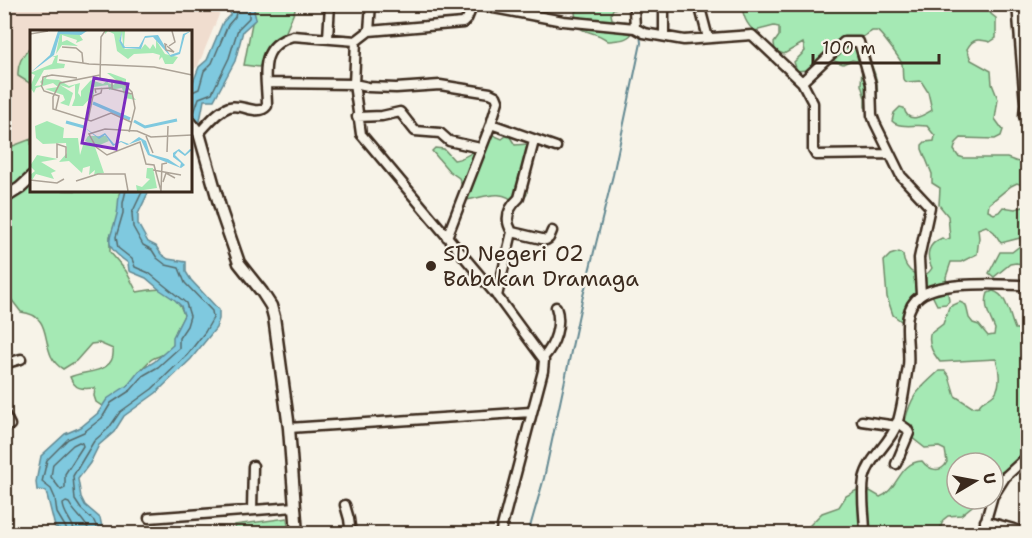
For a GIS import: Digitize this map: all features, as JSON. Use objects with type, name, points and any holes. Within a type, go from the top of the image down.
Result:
[{"type":"street","points":[[328,38],[330,4]]},
{"type":"street","points":[[369,31],[370,4]]},
{"type":"street","points":[[664,4],[664,36]]},
{"type":"street","points":[[699,4],[708,38]]},
{"type":"street","points":[[1017,4],[1026,104],[1024,116],[1028,128]]},
{"type":"street","points":[[297,534],[289,428],[271,306],[240,263],[194,127],[230,106],[264,110],[267,106],[264,66],[267,56],[285,39],[293,36],[356,41],[369,31],[463,23],[472,7],[478,5],[512,8],[563,21],[639,30],[670,39],[752,35],[801,82],[813,103],[813,150],[816,155],[890,154]]},
{"type":"street","points":[[634,9],[639,30]]},
{"type":"street","points":[[356,41],[354,84],[357,117],[359,128],[366,141],[496,297],[543,358]]},
{"type":"street","points":[[801,82],[844,42],[859,42],[871,84],[872,115],[901,176],[930,207],[919,258],[921,295]]},
{"type":"street","points":[[266,83],[354,84],[396,88],[440,85],[496,96],[498,101],[491,124],[447,237]]},
{"type":"street","points":[[357,117],[382,116],[400,112],[415,131],[440,133],[449,141],[480,148]]},
{"type":"street","points":[[491,124],[556,147]]},
{"type":"street","points":[[534,141],[519,198],[513,203],[507,225],[512,232],[546,240],[552,231]]},
{"type":"street","points":[[4,198],[21,188],[30,179]]},
{"type":"street","points":[[496,297],[512,232]]},
{"type":"street","points":[[865,534],[864,479],[873,460],[897,424],[908,363],[906,322],[916,299],[933,290],[960,285],[1028,285]]},
{"type":"street","points":[[500,534],[543,371],[543,358],[554,343],[558,316],[556,307]]},
{"type":"street","points":[[4,364],[21,359]]},
{"type":"street","points":[[289,428],[531,412]]},
{"type":"street","points":[[4,413],[10,425]]},
{"type":"street","points":[[862,421],[897,424],[907,429],[909,433],[896,464]]},
{"type":"street","points":[[1005,477],[1028,456]]},
{"type":"street","points":[[252,510],[253,466]]},
{"type":"street","points":[[345,505],[350,519],[351,534]]},
{"type":"street","points":[[149,518],[295,507]]},
{"type":"street","points":[[982,534],[988,511]]},
{"type":"street","points":[[985,521],[1028,533]]},
{"type":"street","points":[[4,529],[11,534]]},
{"type":"shaded area","points":[[5,5],[223,5],[198,66],[192,71],[192,30],[30,30],[31,192],[5,227]]},
{"type":"green space","points":[[743,4],[989,5],[991,14],[996,18],[996,38],[990,42],[974,41],[967,49],[971,60],[991,71],[992,84],[998,99],[995,119],[1003,130],[1001,136],[995,139],[961,138],[954,150],[958,156],[964,158],[1007,158],[1018,162],[1027,157],[1027,187],[1017,183],[1011,186],[989,204],[988,211],[994,214],[1003,207],[1015,209],[1027,206],[1027,265],[1010,264],[994,277],[989,273],[1000,252],[1012,252],[1021,245],[1020,238],[1001,243],[994,232],[986,226],[978,229],[977,254],[961,262],[951,262],[946,277],[949,301],[946,304],[937,305],[931,293],[916,299],[915,311],[909,318],[901,321],[893,315],[887,297],[884,261],[890,255],[899,252],[903,255],[910,271],[924,275],[932,268],[928,254],[931,246],[937,240],[950,238],[948,216],[939,205],[940,188],[932,183],[932,174],[922,149],[925,142],[934,141],[935,136],[927,126],[903,126],[892,121],[894,113],[900,107],[904,108],[912,118],[932,110],[928,92],[921,81],[907,82],[903,79],[902,64],[898,57],[877,31],[872,31],[861,38],[860,43],[873,69],[877,85],[877,97],[869,111],[865,107],[861,85],[862,67],[857,61],[852,60],[843,64],[831,60],[822,65],[813,64],[806,70],[797,71],[794,62],[805,51],[803,43],[784,54],[775,51],[774,43],[779,36],[779,27],[774,26],[755,31],[745,19]]},
{"type":"green space","points":[[256,5],[297,5],[280,46],[269,52],[259,67],[244,65]]},
{"type":"green space","points":[[582,5],[627,5],[613,9],[611,14],[612,19],[630,22],[634,30],[632,34],[620,40],[608,41],[582,29],[578,26],[575,12]]},
{"type":"green space","points":[[30,48],[30,83],[18,76],[18,68]]},
{"type":"green space","points":[[493,135],[502,139],[506,136],[510,137],[515,145],[528,144],[532,147],[526,185],[527,194],[522,202],[517,204],[499,195],[467,200],[459,178],[449,171],[432,151],[435,148],[444,149],[454,160],[459,159],[485,143]]},
{"type":"green space","points":[[30,139],[30,192],[120,192],[121,218],[110,236],[110,252],[126,271],[137,292],[155,289],[167,291],[176,298],[184,315],[171,349],[149,361],[134,378],[134,385],[105,408],[96,402],[95,388],[80,388],[70,377],[105,367],[113,357],[113,349],[99,343],[91,344],[76,361],[63,369],[50,354],[39,320],[21,312],[11,299],[11,281],[4,264],[4,143],[13,146]]},
{"type":"green space","points":[[993,291],[998,293],[1005,301],[1015,329],[1027,329],[1027,451],[1015,467],[1005,471],[1005,451],[945,451],[939,447],[925,448],[897,426],[905,421],[910,404],[917,393],[939,371],[945,371],[949,376],[955,396],[972,407],[979,406],[995,394],[999,380],[996,359],[940,362],[930,342],[930,334],[943,324],[949,307],[960,302],[966,305],[969,318],[973,323],[979,325],[988,336],[994,335],[995,329],[986,302],[988,293]]},
{"type":"green space","points":[[922,461],[928,467],[935,469],[944,466],[945,511],[966,511],[961,515],[948,516],[943,520],[939,533],[808,534],[809,526],[822,513],[839,507],[846,496],[857,490],[870,491],[880,497],[891,489],[908,466],[914,463]]},
{"type":"green space","points":[[287,518],[289,533],[236,533],[235,525]]},
{"type":"water","points":[[232,5],[256,5],[254,11],[256,19],[243,31],[235,61],[214,100],[204,100],[200,121],[194,125],[192,122],[192,85],[199,67],[207,60],[223,22],[230,15]]},
{"type":"water","points":[[121,192],[149,192],[138,214],[138,224],[148,242],[156,246],[161,254],[168,259],[186,262],[186,272],[219,310],[219,319],[216,328],[191,359],[156,393],[124,416],[114,432],[99,445],[90,463],[78,479],[85,505],[100,518],[102,527],[107,533],[66,533],[55,527],[46,491],[37,490],[36,482],[41,456],[65,434],[81,427],[98,413],[107,399],[128,385],[139,371],[154,362],[173,345],[173,337],[184,315],[181,306],[175,300],[146,278],[129,271],[128,263],[111,246],[110,236],[117,214]]},
{"type":"waterway","points":[[528,534],[544,478],[582,300],[613,175],[641,43],[640,33]]},
{"type":"place","name":"SD Negeri 02 Babakan Dramaga","points":[[431,266]]}]
